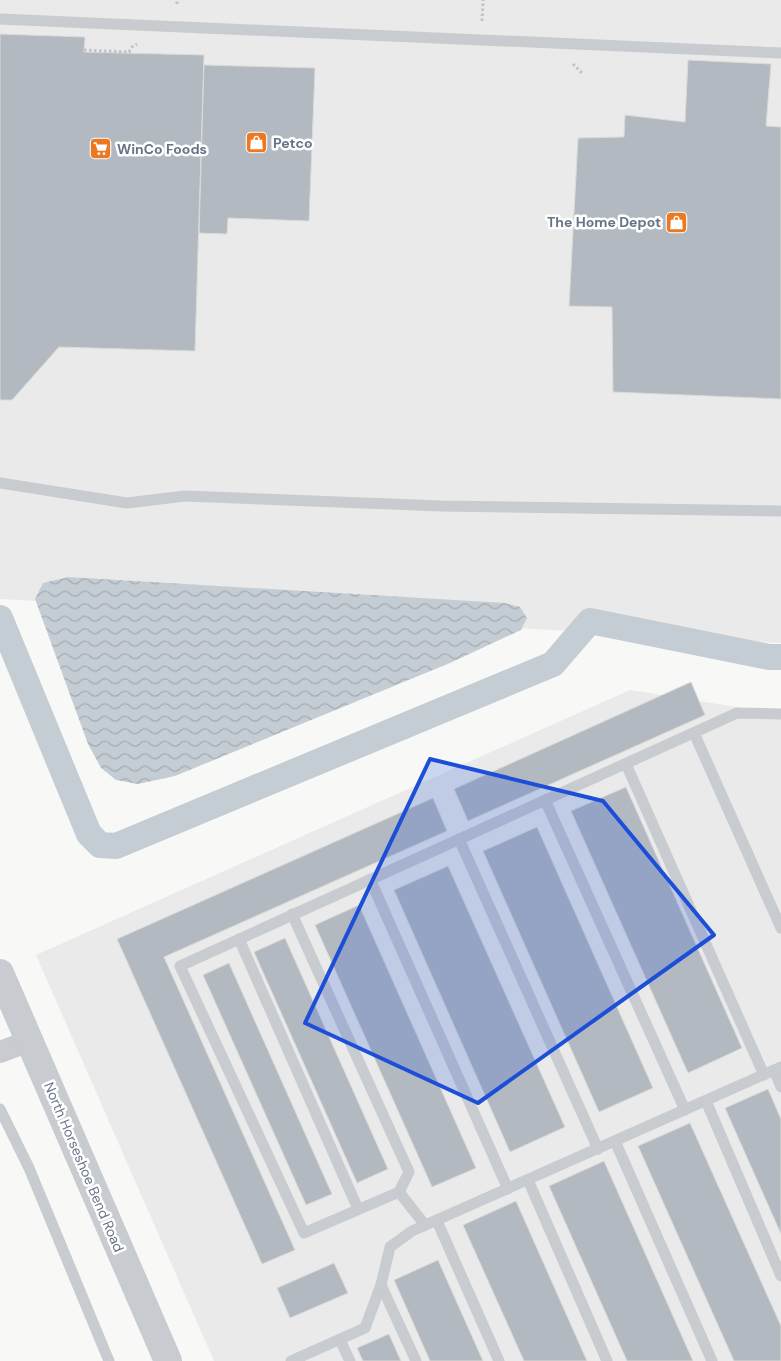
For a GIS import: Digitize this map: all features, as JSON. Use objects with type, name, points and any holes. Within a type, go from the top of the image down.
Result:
[{"type":"street","name":"North Horseshoe Bend Road","points":[[0,973],[163,1360]]},
{"type":"street","points":[[0,1052],[29,1040]]},
{"type":"lane","points":[[0,19],[781,53]]},
{"type":"lane","points":[[0,483],[127,503],[186,496],[441,506],[781,511]]},
{"type":"lane","points":[[292,914],[409,1172],[399,1192],[304,1233],[180,966],[292,914],[737,714],[781,714]]},
{"type":"lane","points":[[694,733],[781,928]]},
{"type":"lane","points":[[626,764],[781,1087]]},
{"type":"lane","points":[[545,800],[684,1110]]},
{"type":"lane","points":[[459,839],[598,1149]]},
{"type":"lane","points":[[370,879],[508,1189]]},
{"type":"lane","points":[[239,938],[358,1209]]},
{"type":"lane","points":[[291,1361],[365,1328],[380,1285],[390,1247],[412,1231],[773,1071]]},
{"type":"lane","points":[[706,1101],[781,1276]]},
{"type":"lane","points":[[0,1108],[28,1168],[108,1361]]},
{"type":"lane","points":[[615,1141],[712,1361]]},
{"type":"lane","points":[[528,1180],[607,1361]]},
{"type":"lane","points":[[399,1192],[425,1225]]},
{"type":"lane","points":[[438,1221],[499,1361]]},
{"type":"lane","points":[[380,1285],[416,1361]]},
{"type":"lane","points":[[340,1340],[350,1361]]},
{"type":"highlighted area","points":[[430,759],[603,801],[714,935],[478,1103],[305,1023]]},
{"type":"shaded area","points":[[0,0],[781,0],[781,643],[0,599]]},
{"type":"shaded area","points":[[630,690],[755,710],[781,710],[781,1361],[214,1361],[36,955]]},
{"type":"water","points":[[68,577],[505,603],[520,607],[527,618],[521,630],[450,663],[175,776],[138,784],[116,780],[101,768],[88,744],[35,599],[43,583]]},
{"type":"building","name":"WinCo Foods","points":[[0,34],[85,37],[84,52],[204,55],[195,351],[59,347],[12,400],[0,400]]},
{"type":"building","name":"The Home Depot","points":[[688,60],[771,64],[766,126],[781,127],[781,399],[613,392],[612,307],[569,306],[578,138],[624,137],[625,115],[685,122]]},
{"type":"building","name":"Petco","points":[[204,65],[315,68],[309,221],[228,218],[227,234],[199,233]]},
{"type":"building","points":[[691,682],[705,715],[468,821],[454,789]]},
{"type":"building","points":[[626,787],[742,1048],[688,1073],[571,811]]},
{"type":"building","points":[[433,798],[447,831],[164,957],[295,1250],[262,1264],[117,939]]},
{"type":"building","points":[[537,827],[653,1088],[599,1112],[483,851]]},
{"type":"building","points":[[448,866],[565,1127],[510,1152],[394,890]]},
{"type":"building","points":[[359,905],[476,1168],[432,1187],[315,925]]},
{"type":"building","points":[[285,938],[388,1169],[357,1183],[254,952]]},
{"type":"building","points":[[229,963],[332,1194],[306,1205],[203,975]]},
{"type":"building","points":[[768,1089],[781,1119],[781,1234],[725,1108]]},
{"type":"building","points":[[690,1123],[781,1326],[781,1361],[734,1361],[638,1146]]},
{"type":"building","points":[[604,1161],[693,1361],[627,1361],[549,1186]]},
{"type":"building","points":[[516,1201],[587,1361],[524,1361],[463,1225]]},
{"type":"building","points":[[438,1260],[483,1361],[430,1361],[394,1280]]},
{"type":"building","points":[[334,1263],[348,1293],[290,1318],[277,1288]]},
{"type":"building","points":[[389,1334],[401,1361],[363,1361],[357,1348]]},
{"type":"waterway","points":[[0,618],[89,834],[100,845],[116,846],[553,664],[590,621],[769,657],[781,657]]},
{"type":"place","name":"Petco","points":[[257,143]]},
{"type":"place","name":"WinCo Foods","points":[[101,149]]},
{"type":"place","name":"The Home Depot","points":[[677,222]]}]
